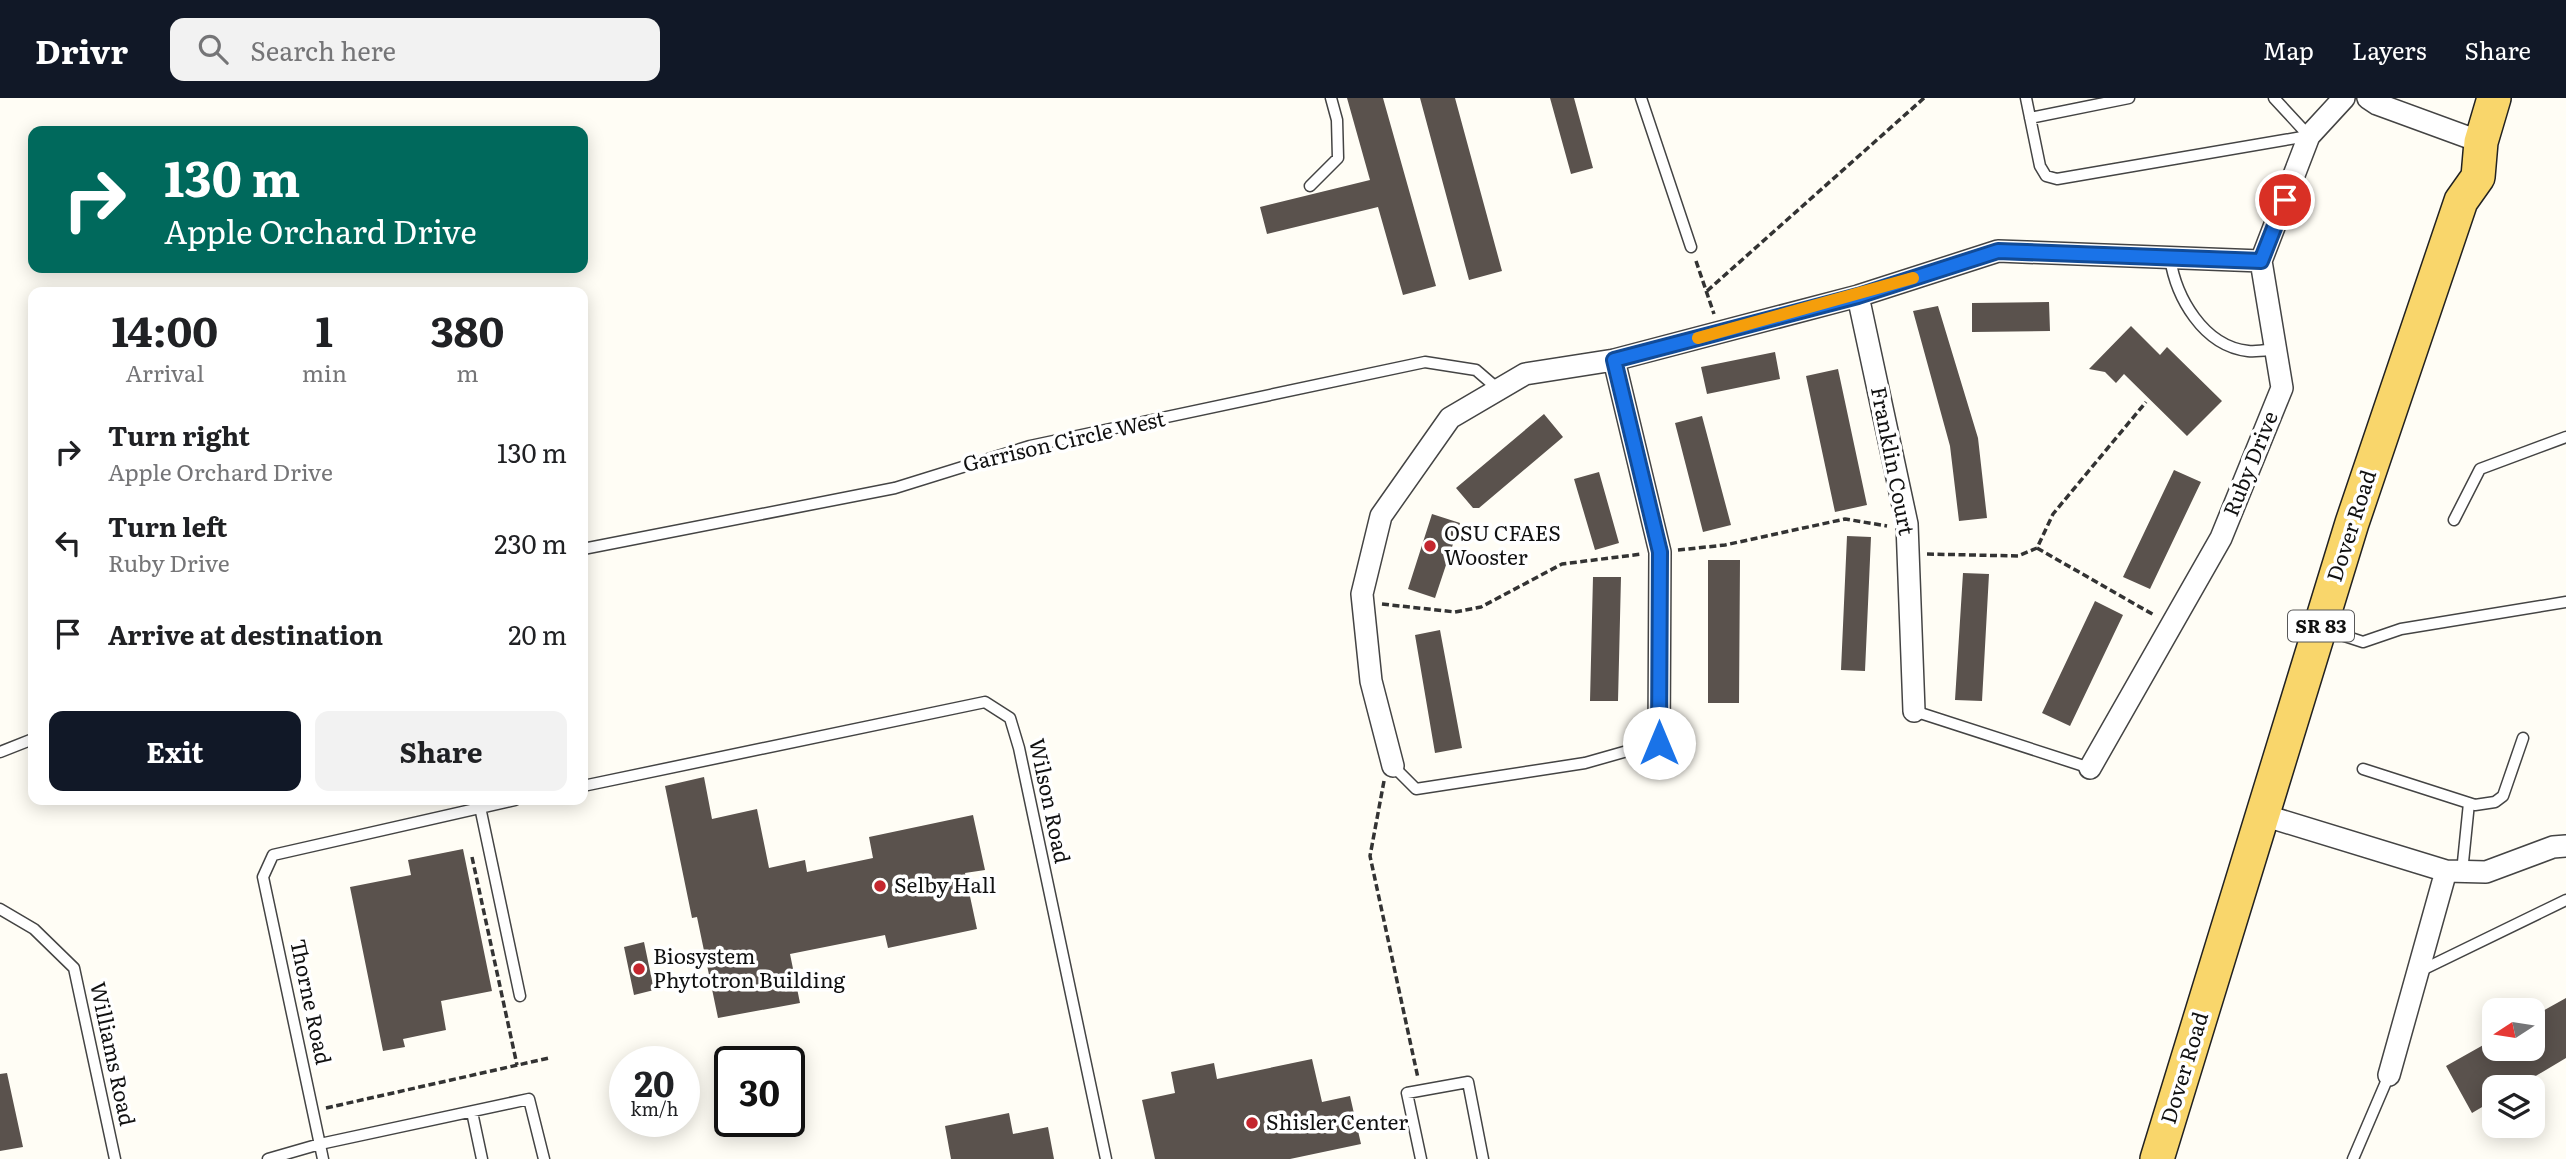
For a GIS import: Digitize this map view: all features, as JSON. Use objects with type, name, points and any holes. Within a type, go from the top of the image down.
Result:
[{"type":"main road","name":"Dover Road","points":[[2157,1159],[2320,629],[2461,201],[2477,177],[2481,142],[2494,98]]},
{"type":"street","points":[[1393,766],[1371,681],[1362,594],[1381,516],[1450,418],[1525,373],[1614,360],[1858,296],[1998,251],[2261,261],[2309,136],[2344,98]]},
{"type":"street","points":[[2368,98],[2377,104],[2481,142]]},
{"type":"street","name":"Ruby Drive","points":[[2090,768],[2221,538],[2282,388],[2261,261]]},
{"type":"street","name":"Franklin Court","points":[[1858,296],[1908,534],[1914,711]]},
{"type":"street","points":[[1614,360],[1660,552],[1659,743]]},
{"type":"street","points":[[2263,815],[2454,871],[2486,872],[2553,847],[2566,846]]},
{"type":"street","points":[[2389,1075],[2418,972],[2454,871]]},
{"type":"lane","points":[[1310,186],[1338,158],[1336,120],[1331,98]]},
{"type":"lane","points":[[1641,98],[1691,247]]},
{"type":"lane","points":[[2026,98],[2040,166],[2046,176],[2057,179],[2309,136]]},
{"type":"lane","points":[[2030,118],[2129,98]]},
{"type":"lane","points":[[2274,98],[2309,136]]},
{"type":"lane","points":[[2171,258],[2174,282],[2180,297],[2212,335],[2248,351],[2276,349]]},
{"type":"lane","name":"Garrison Circle West","points":[[588,548],[895,488],[1030,446],[1425,362],[1476,370],[1499,389]]},
{"type":"lane","points":[[2454,520],[2480,469],[2566,438]]},
{"type":"lane","points":[[2320,629],[2363,642],[2401,629],[2566,603]]},
{"type":"lane","name":"Wilson Road","points":[[588,785],[985,702],[1010,718],[1020,748],[1106,1159]]},
{"type":"lane","points":[[1914,711],[2090,768]]},
{"type":"lane","points":[[2363,769],[2469,803],[2484,804],[2503,796],[2523,738]]},
{"type":"lane","points":[[0,752],[28,741]]},
{"type":"lane","points":[[1393,766],[1416,789],[1585,763],[1659,743]]},
{"type":"lane","points":[[2454,871],[2469,803]]},
{"type":"lane","points":[[488,805],[480,807],[520,996]]},
{"type":"lane","name":"Thorne Road","points":[[323,1159],[263,877],[272,855],[480,807]]},
{"type":"lane","points":[[2418,972],[2566,900]]},
{"type":"lane","name":"Williams Road","points":[[0,909],[34,929],[74,968],[115,1159]]},
{"type":"lane","points":[[2354,1159],[2389,1075]]},
{"type":"lane","points":[[1421,1159],[1408,1093],[1468,1082],[1483,1159]]},
{"type":"lane","points":[[268,1159],[320,1144],[529,1099],[544,1159]]},
{"type":"lane","points":[[472,1112],[482,1159]]},
{"type":"path","points":[[1707,291],[1924,98]]},
{"type":"path","points":[[1691,247],[1721,332]]},
{"type":"path","points":[[1362,594],[1377,604],[1455,612],[1481,607],[1562,564],[1725,545],[1845,519],[1883,525],[1908,534],[1929,555],[2018,556],[2037,548],[2053,514],[2146,402]]},
{"type":"path","points":[[2037,548],[2171,625]]},
{"type":"path","points":[[1393,766],[1381,787],[1370,856],[1421,1090]]},
{"type":"path","points":[[472,857],[517,1065]]},
{"type":"path","points":[[313,1111],[549,1058]]},
{"type":"building","points":[[1347,98],[1383,98],[1436,286],[1403,295],[1378,207],[1267,234],[1260,207],[1370,180]]},
{"type":"building","points":[[1420,98],[1455,98],[1502,271],[1469,280]]},
{"type":"building","points":[[1550,98],[1574,98],[1593,168],[1571,174]]},
{"type":"building","points":[[2049,302],[2050,331],[1972,332],[1972,303]]},
{"type":"building","points":[[1938,306],[1978,438],[1987,518],[1959,521],[1950,446],[1913,311]]},
{"type":"building","points":[[2131,326],[2160,355],[2167,347],[2222,401],[2187,436],[2124,374],[2116,383],[2105,372],[2089,369]]},
{"type":"building","points":[[1775,352],[1780,379],[1707,394],[1701,367]]},
{"type":"building","points":[[1838,369],[1867,505],[1835,512],[1806,376]]},
{"type":"building","points":[[1544,414],[1563,437],[1479,508],[1473,508],[1456,488]]},
{"type":"building","points":[[1702,416],[1731,525],[1703,532],[1675,423]]},
{"type":"building","points":[[2174,470],[2201,482],[2150,589],[2123,577]]},
{"type":"building","points":[[1599,472],[1619,543],[1595,550],[1574,479]]},
{"type":"building","points":[[1432,514],[1460,523],[1435,598],[1408,589]]},
{"type":"building","points":[[1847,536],[1871,537],[1865,671],[1841,670]]},
{"type":"building","points":[[1708,560],[1740,560],[1739,703],[1708,703]]},
{"type":"building","points":[[1963,573],[1989,574],[1982,701],[1955,700]]},
{"type":"building","points":[[1593,577],[1621,577],[1618,701],[1590,701]]},
{"type":"building","points":[[2095,601],[2123,615],[2070,726],[2042,713]]},
{"type":"building","points":[[1440,630],[1462,748],[1435,753],[1415,635]]},
{"type":"building","name":"Selby Hall","points":[[704,777],[712,819],[757,809],[769,868],[805,860],[807,872],[873,858],[869,837],[973,815],[985,870],[965,873],[977,929],[888,948],[885,935],[790,954],[800,1003],[718,1018],[697,917],[692,918],[665,786]]},
{"type":"building","points":[[463,849],[492,991],[441,1001],[446,1030],[403,1039],[405,1047],[383,1051],[350,887],[411,875],[408,860]]},
{"type":"building","name":"Biosystem Phytotron Building","points":[[644,942],[654,990],[634,995],[624,947]]},
{"type":"building","points":[[2566,998],[2566,1058],[2537,1075],[2482,1075],[2482,1107],[2472,1113],[2446,1066],[2482,1046],[2482,1061],[2545,1061],[2545,1010]]},
{"type":"building","name":"Shisler Center","points":[[1312,1059],[1322,1102],[1350,1096],[1361,1144],[1290,1159],[1155,1159],[1142,1100],[1175,1093],[1171,1072],[1214,1063],[1217,1079]]},
{"type":"building","points":[[7,1073],[23,1147],[0,1151],[0,1074]]},
{"type":"building","points":[[1009,1113],[1013,1134],[1048,1127],[1054,1159],[951,1159],[945,1126]]},
{"type":"slow traffic","points":[[1698,338],[1858,296],[1913,278]]},
{"type":"place","name":"OSU CFAES Wooster","points":[[1430,546]]},
{"type":"place","name":"Selby Hall","points":[[880,886]]},
{"type":"place","name":"Biosystem Phytotron Building","points":[[639,969]]},
{"type":"place","name":"Shisler Center","points":[[1252,1123]]},
{"type":"route","points":[[1659,743],[1660,552],[1614,360],[1858,296],[1998,251],[2261,261],[2285,200]]}]
